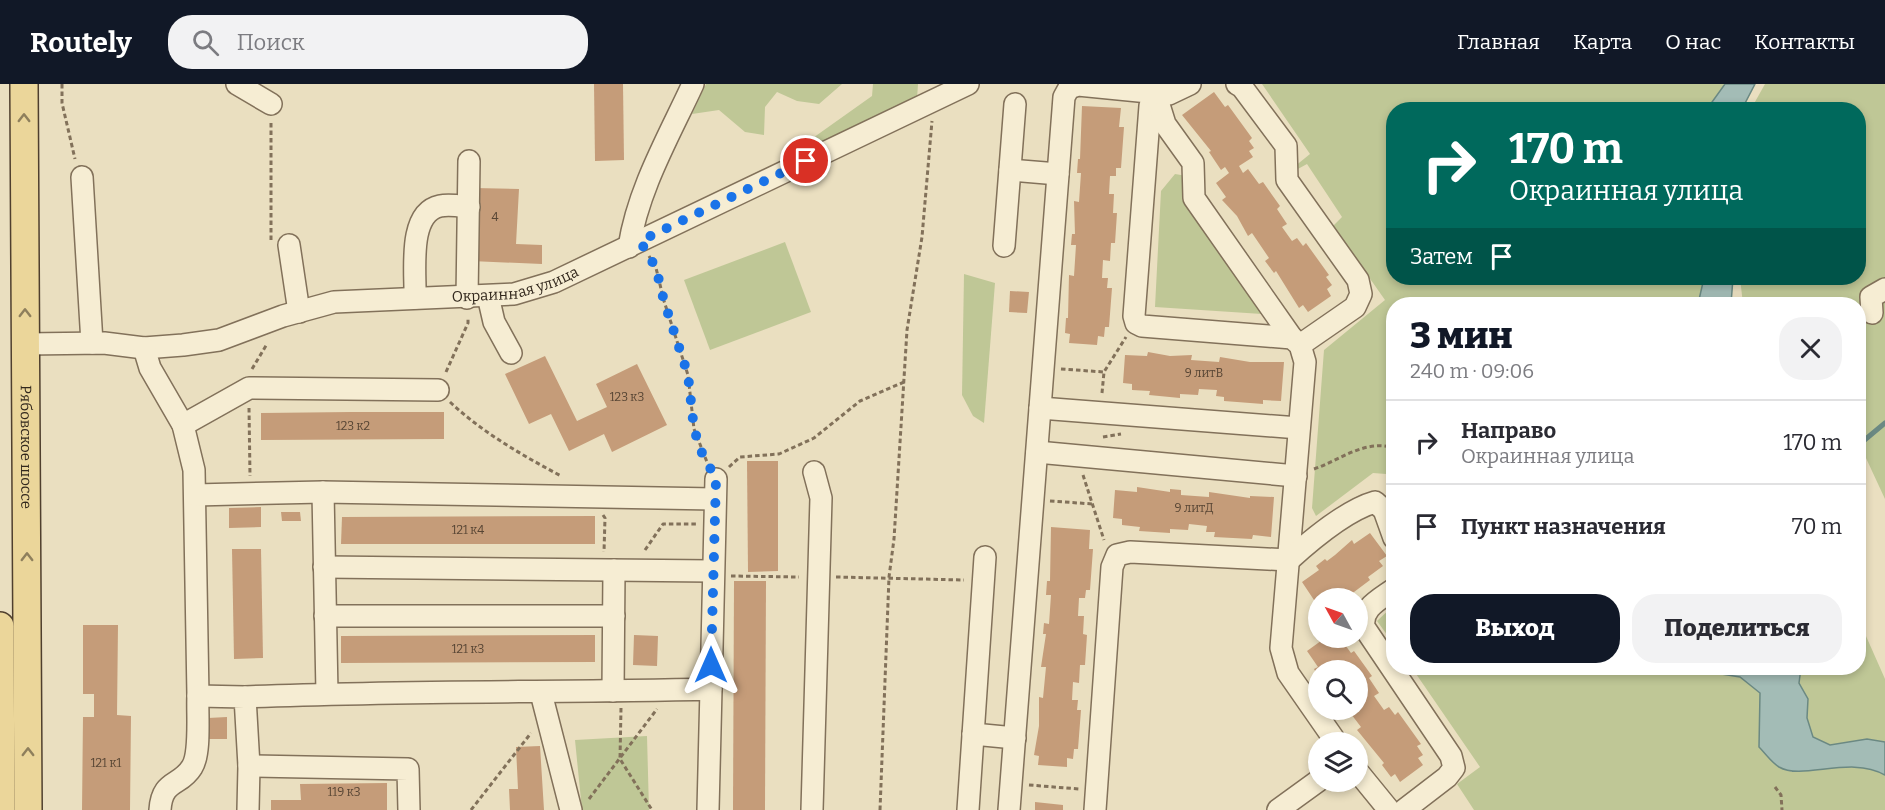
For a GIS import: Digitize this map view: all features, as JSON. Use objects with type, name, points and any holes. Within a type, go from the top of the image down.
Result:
[{"type":"main road","name":"Рябовское шоссе","points":[[24,84],[28,810]]},
{"type":"main road","points":[[0,626],[1,810]]},
{"type":"street","points":[[237,84],[271,104]]},
{"type":"street","points":[[635,244],[633,223],[648,181],[693,84]]},
{"type":"street","name":"Окраинная улица","points":[[26,344],[92,343],[144,348],[219,340],[291,314],[334,302],[514,294],[554,282],[968,84]]},
{"type":"street","points":[[1009,810],[1064,97],[1069,88],[1078,85],[1153,88],[1169,94],[1190,84]]},
{"type":"street","points":[[1153,88],[1134,316],[1136,323],[1142,326],[1296,342],[1355,307],[1361,294],[1358,280],[1287,180],[1286,146],[1242,87],[1237,84]]},
{"type":"street","points":[[1153,88],[1165,124],[1193,163],[1194,198],[1296,342],[1305,362],[1281,648],[1288,673],[1329,732]]},
{"type":"street","points":[[1004,246],[1015,104]]},
{"type":"street","points":[[469,161],[468,207],[478,297],[511,353]]},
{"type":"street","points":[[1010,170],[1058,174]]},
{"type":"street","points":[[82,177],[90,228],[92,343]]},
{"type":"street","points":[[415,298],[417,230],[423,218],[431,210],[441,206],[468,207]]},
{"type":"street","points":[[281,247],[291,314]]},
{"type":"street","points":[[1872,313],[1870,297],[1885,289]]},
{"type":"street","points":[[144,348],[150,368],[183,424],[194,470],[195,495],[198,696],[196,756],[193,766],[165,788],[160,810]]},
{"type":"street","points":[[183,424],[249,388],[438,390]]},
{"type":"street","points":[[1040,408],[1299,428]]},
{"type":"street","points":[[1037,452],[1296,476]]},
{"type":"street","points":[[812,810],[821,498],[814,472]]},
{"type":"street","points":[[195,495],[323,492],[588,497],[715,489],[708,810]]},
{"type":"street","points":[[323,492],[327,693]]},
{"type":"street","points":[[1095,800],[1112,567],[1117,555],[1130,552],[1289,560],[1304,546],[1363,506],[1375,502],[1384,510],[1386,516]]},
{"type":"street","points":[[968,810],[985,557]]},
{"type":"street","points":[[324,567],[712,571]]},
{"type":"street","points":[[616,570],[614,616],[617,691]]},
{"type":"street","points":[[1386,595],[1366,610],[1362,618],[1364,627],[1386,660]]},
{"type":"street","points":[[325,616],[614,616]]},
{"type":"street","points":[[1396,675],[1451,756],[1454,768],[1447,777],[1404,810]]},
{"type":"street","points":[[198,696],[245,697],[327,693],[543,703],[617,691],[711,689]]},
{"type":"street","points":[[245,697],[249,766],[248,810]]},
{"type":"street","points":[[543,703],[571,808]]},
{"type":"street","points":[[973,734],[1015,738]]},
{"type":"street","points":[[249,766],[408,769],[409,810]]},
{"type":"street","points":[[1368,784],[1389,810]]},
{"type":"street","points":[[1278,810],[1308,788]]},
{"type":"path","points":[[62,84],[62,103],[76,165],[82,177]]},
{"type":"path","points":[[880,810],[890,577],[907,330],[922,237],[933,115],[930,102]]},
{"type":"path","points":[[271,104],[281,247]]},
{"type":"path","points":[[635,244],[656,268],[688,375],[694,429],[715,489]]},
{"type":"path","points":[[478,297],[438,390],[469,420],[521,454],[579,486],[605,518],[616,570]]},
{"type":"path","points":[[250,493],[250,373],[291,314]]},
{"type":"path","points":[[1100,413],[1104,372],[1136,323]]},
{"type":"path","points":[[1043,367],[1104,372]]},
{"type":"path","points":[[715,489],[740,457],[779,454],[814,438],[861,401],[904,382]]},
{"type":"path","points":[[1099,438],[1132,432]]},
{"type":"path","points":[[1296,476],[1370,446],[1386,445]]},
{"type":"path","points":[[1077,456],[1104,540],[1117,555]]},
{"type":"path","points":[[1033,499],[1093,504]]},
{"type":"path","points":[[616,570],[663,524],[713,524]]},
{"type":"path","points":[[712,571],[734,577],[890,577],[984,581]]},
{"type":"path","points":[[571,808],[589,800],[671,690]]},
{"type":"path","points":[[617,691],[620,759],[652,810]]},
{"type":"path","points":[[471,810],[543,703]]},
{"type":"path","points":[[1011,784],[1095,800]]},
{"type":"path","points":[[1775,787],[1781,795],[1782,810]]},
{"type":"green space","points":[[706,84],[842,84],[819,104],[797,101],[777,92],[765,107],[764,135],[745,132],[719,110],[692,114]]},
{"type":"green space","points":[[873,84],[918,84],[917,99],[796,160],[803,145],[872,96]]},
{"type":"green space","points":[[1262,84],[1725,84],[1712,102],[1386,102],[1386,285],[1702,285],[1700,297],[1386,297],[1386,474],[1373,473],[1316,516],[1312,508],[1324,350],[1385,300],[1333,226],[1342,217],[1307,164],[1296,170],[1294,167],[1310,154]]},
{"type":"green space","points":[[1765,84],[1885,84],[1885,499],[1866,458],[1866,297],[1742,297],[1741,285],[1866,285],[1866,102],[1755,102]]},
{"type":"green space","points":[[1175,174],[1187,176],[1224,250],[1218,252],[1262,314],[1155,307],[1161,191]]},
{"type":"green space","points":[[785,242],[811,312],[710,350],[684,280]]},
{"type":"green space","points":[[964,274],[995,283],[984,423],[973,416],[962,395]]},
{"type":"green space","points":[[1386,613],[1386,633],[1377,621]]},
{"type":"green space","points":[[1866,636],[1885,679],[1885,742],[1867,739],[1830,745],[1813,737],[1807,718],[1808,699],[1799,683],[1800,675],[1866,675]]},
{"type":"green space","points":[[1417,675],[1728,675],[1740,677],[1760,693],[1761,717],[1791,772],[1839,766],[1874,770],[1885,775],[1885,810],[1474,810],[1457,784],[1480,767]]},
{"type":"green space","points":[[647,736],[649,810],[582,810],[575,740]]},
{"type":"water","points":[[1725,84],[1755,84],[1746,102],[1712,102]]},
{"type":"water","points":[[1702,285],[1732,285],[1732,297],[1700,297]]},
{"type":"water","points":[[1728,675],[1800,675],[1799,683],[1808,699],[1807,718],[1813,737],[1830,745],[1867,739],[1885,742],[1885,775],[1871,769],[1857,767],[1789,771],[1779,767],[1759,747],[1760,693],[1740,677]]},
{"type":"building","points":[[594,84],[623,84],[624,160],[595,161]]},
{"type":"building","points":[[1214,92],[1225,107],[1228,105],[1252,138],[1249,141],[1254,148],[1249,151],[1253,157],[1239,166],[1243,173],[1248,169],[1259,184],[1263,182],[1280,206],[1277,209],[1287,224],[1282,227],[1292,241],[1297,238],[1303,246],[1306,243],[1329,275],[1326,277],[1332,285],[1327,289],[1331,296],[1308,312],[1303,305],[1299,308],[1276,271],[1274,273],[1265,261],[1269,258],[1252,233],[1248,236],[1237,216],[1222,200],[1226,197],[1216,183],[1229,173],[1225,167],[1221,170],[1209,152],[1211,151],[1182,115]]},
{"type":"building","points":[[1082,106],[1121,108],[1119,127],[1124,127],[1121,168],[1116,168],[1116,176],[1110,176],[1109,194],[1114,194],[1113,213],[1117,213],[1115,243],[1111,243],[1110,261],[1103,260],[1102,278],[1108,278],[1107,288],[1112,288],[1109,327],[1105,327],[1104,337],[1098,336],[1097,345],[1069,343],[1070,334],[1065,333],[1066,318],[1068,318],[1069,275],[1074,276],[1076,245],[1071,245],[1072,234],[1075,234],[1074,201],[1079,202],[1081,173],[1077,173],[1078,159],[1080,159]]},
{"type":"building","points":[[474,188],[519,189],[516,244],[542,245],[542,264],[471,261]]},
{"type":"building","points":[[1010,291],[1029,292],[1027,313],[1009,312]]},
{"type":"building","points":[[1148,352],[1170,356],[1192,355],[1191,360],[1219,362],[1220,357],[1250,362],[1284,362],[1281,401],[1263,400],[1263,404],[1224,401],[1224,397],[1216,396],[1217,390],[1199,389],[1198,395],[1180,394],[1180,398],[1149,395],[1150,391],[1132,390],[1132,384],[1123,383],[1125,355],[1147,356]]},
{"type":"building","points":[[545,356],[577,421],[607,407],[596,384],[637,364],[667,425],[612,452],[604,434],[569,451],[551,414],[529,424],[505,374]]},
{"type":"building","points":[[444,412],[444,439],[261,440],[261,413]]},
{"type":"building","points":[[747,461],[778,461],[778,571],[748,572]]},
{"type":"building","points":[[1137,487],[1170,492],[1170,489],[1181,490],[1181,495],[1209,497],[1209,492],[1250,498],[1250,496],[1274,497],[1271,537],[1253,535],[1252,539],[1214,537],[1215,532],[1206,532],[1207,526],[1189,524],[1188,530],[1170,529],[1170,533],[1139,531],[1140,527],[1122,525],[1122,519],[1113,518],[1115,490],[1137,492]]},
{"type":"building","points":[[261,507],[261,527],[229,528],[229,508]]},
{"type":"building","points":[[281,512],[300,512],[301,521],[282,521]]},
{"type":"building","points":[[595,516],[595,544],[341,544],[342,517]]},
{"type":"building","points":[[1051,527],[1090,530],[1089,549],[1093,549],[1090,590],[1086,590],[1085,598],[1079,598],[1078,616],[1084,616],[1083,634],[1087,635],[1085,665],[1080,665],[1079,683],[1073,682],[1072,700],[1078,700],[1077,710],[1081,710],[1078,749],[1074,749],[1073,759],[1067,758],[1067,767],[1038,765],[1039,756],[1034,755],[1039,726],[1039,697],[1043,698],[1046,667],[1041,667],[1046,634],[1043,634],[1044,623],[1049,624],[1051,595],[1046,595],[1047,581],[1050,581]]},
{"type":"building","points":[[1370,533],[1386,555],[1379,561],[1383,566],[1368,577],[1370,580],[1359,588],[1308,588],[1308,591],[1302,582],[1319,570],[1316,566],[1325,559],[1327,561],[1352,540],[1354,544]]},
{"type":"building","points":[[232,549],[261,549],[263,658],[234,659]]},
{"type":"building","points":[[734,581],[766,581],[765,810],[733,810]]},
{"type":"building","points":[[83,625],[118,625],[117,715],[131,716],[130,810],[82,810],[83,717],[94,717],[94,694],[83,694]]},
{"type":"building","points":[[595,635],[595,662],[341,663],[341,636]]},
{"type":"building","points":[[634,635],[658,636],[657,666],[633,665]]},
{"type":"building","points":[[1311,648],[1347,648],[1351,653],[1354,651],[1360,660],[1313,660],[1307,651]]},
{"type":"building","points":[[1368,670],[1372,676],[1369,678],[1379,693],[1374,696],[1384,710],[1389,707],[1395,715],[1398,712],[1421,744],[1417,746],[1423,755],[1418,758],[1423,765],[1400,782],[1395,774],[1391,777],[1382,765],[1384,763],[1368,743],[1368,732],[1357,730],[1361,727],[1356,720],[1368,720]]},
{"type":"building","points":[[227,717],[227,739],[208,739],[208,718]]},
{"type":"building","points":[[540,746],[544,810],[510,810],[509,789],[518,789],[516,747]]},
{"type":"building","points":[[387,783],[387,810],[271,810],[271,800],[301,800],[300,784]]},
{"type":"building","points":[[1035,802],[1063,805],[1063,810],[1035,810]]},
{"type":"waterway","points":[[1866,439],[1885,423]]},
{"type":"route","points":[[711,665],[716,479],[701,451],[694,429],[688,375],[656,268],[640,241],[806,161]]}]
